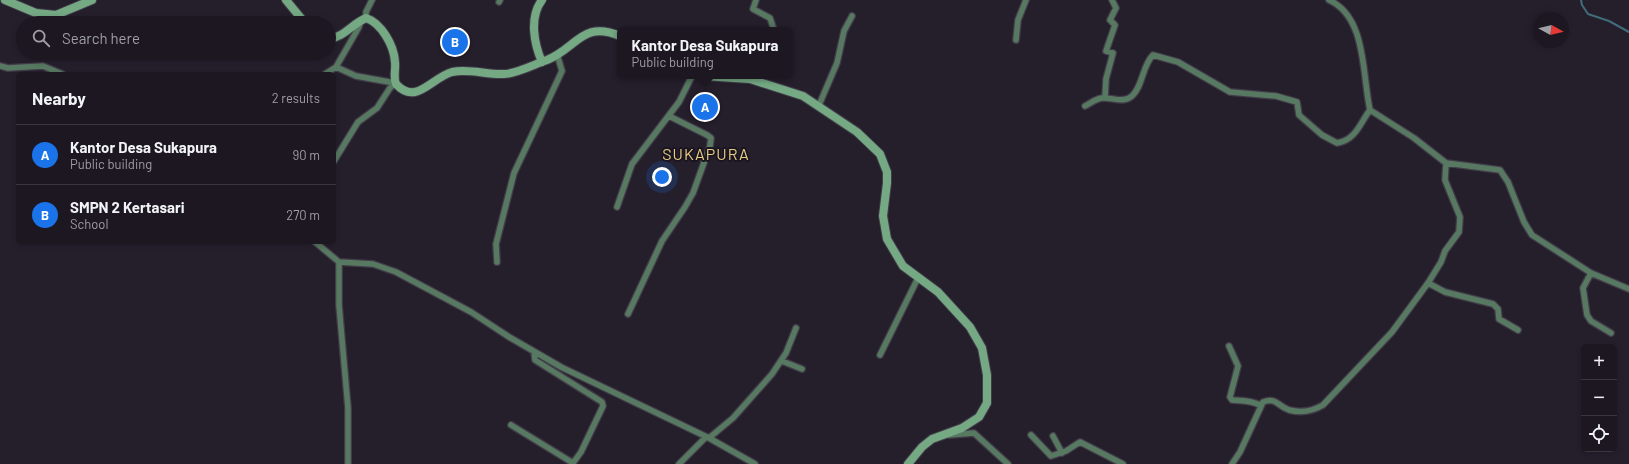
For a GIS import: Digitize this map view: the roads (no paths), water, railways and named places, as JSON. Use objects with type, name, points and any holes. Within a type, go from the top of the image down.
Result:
[{"type":"main road","points":[[4,0],[36,13],[56,15],[92,0]]},
{"type":"main road","points":[[286,0],[299,16]]},
{"type":"main road","points":[[539,1],[536,13],[535,44],[542,62]]},
{"type":"main road","points":[[336,37],[342,35],[363,19],[373,21],[379,26],[395,61],[396,83],[404,91],[417,92],[436,79],[452,72],[466,71],[504,74],[512,73],[542,62],[557,54],[589,32],[601,30],[617,35]]},
{"type":"main road","points":[[757,79],[801,95],[819,105],[841,123],[857,132],[880,154],[884,160],[887,178],[883,216],[886,239],[903,266],[938,292],[962,317],[979,342],[985,363],[987,398],[983,412],[974,422],[943,434],[922,447],[908,464]]},
{"type":"street","points":[[328,72],[336,67],[359,27],[372,0]]},
{"type":"street","points":[[756,0],[753,9],[770,18],[773,27]]},
{"type":"street","points":[[1016,40],[1018,20],[1026,0]]},
{"type":"street","points":[[1105,98],[1106,79],[1113,54],[1106,51],[1115,25],[1110,20],[1116,8],[1112,0]]},
{"type":"street","points":[[1085,106],[1092,101],[1105,98],[1116,100],[1131,97],[1136,92],[1148,61],[1152,55],[1178,62],[1230,92],[1293,99],[1297,102],[1299,115],[1322,135],[1338,143],[1350,139],[1360,127],[1370,110],[1358,39],[1353,21],[1343,9],[1329,0]]},
{"type":"street","points":[[819,105],[837,63],[844,31],[852,16]]},
{"type":"street","points":[[497,262],[496,244],[514,173],[562,71],[557,54]]},
{"type":"street","points":[[0,66],[8,68],[43,66],[57,72]]},
{"type":"street","points":[[336,67],[356,76],[396,83]]},
{"type":"street","points":[[617,207],[632,164],[679,102],[690,79]]},
{"type":"street","points":[[336,158],[358,122],[377,108],[390,88],[396,83]]},
{"type":"street","points":[[1370,110],[1414,138],[1446,163],[1487,168],[1503,173],[1524,222],[1532,235],[1591,273],[1629,289]]},
{"type":"street","points":[[628,314],[662,241],[685,207],[692,193],[710,146],[711,138],[707,135],[668,116]]},
{"type":"street","points":[[1232,464],[1240,452],[1260,405],[1269,400],[1289,410],[1307,411],[1323,405],[1392,332],[1428,283],[1442,262],[1445,251],[1459,232],[1461,224],[1457,208],[1445,180],[1446,163]]},
{"type":"street","points":[[317,244],[339,262],[369,264],[396,272],[471,312],[534,352],[561,367],[707,437],[755,464]]},
{"type":"street","points":[[339,262],[339,305],[343,332],[348,408],[348,464]]},
{"type":"street","points":[[1591,273],[1583,288],[1587,315],[1591,321],[1611,333]]},
{"type":"street","points":[[880,354],[918,278]]},
{"type":"street","points":[[1428,283],[1445,292],[1493,304],[1498,309],[1499,319],[1518,330]]},
{"type":"street","points":[[680,464],[707,437],[733,418],[782,361],[796,328]]},
{"type":"street","points":[[1229,346],[1238,366],[1230,397],[1232,400],[1246,400],[1260,405]]},
{"type":"street","points":[[511,424],[574,463],[581,452],[603,406],[602,402],[534,360],[534,352]]},
{"type":"street","points":[[782,361],[802,369]]},
{"type":"street","points":[[943,434],[948,436],[974,433],[1008,464]]},
{"type":"street","points":[[1031,436],[1051,456],[1062,453],[1077,444],[1084,443],[1123,464]]},
{"type":"street","points":[[1053,436],[1062,453]]},
{"type":"waterway","points":[[1581,0],[1582,5],[1588,14],[1609,21],[1629,32]]},
{"type":"place","name":"SMPN 2 Kertasari","points":[[455,42]]},
{"type":"place","name":"Kantor Desa Sukapura","points":[[705,107]]},
{"type":"district","name":"SUKAPURA","points":[[706,153]]}]
